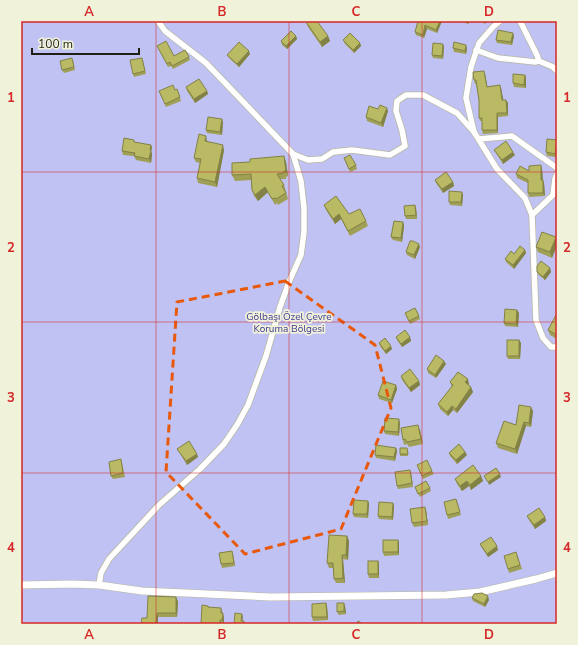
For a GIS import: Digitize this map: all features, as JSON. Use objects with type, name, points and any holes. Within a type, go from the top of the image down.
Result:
[{"type":"street","points":[[158,21],[165,31],[206,63],[294,154],[308,160],[322,159],[333,152],[352,150],[390,155],[405,146],[396,111],[397,101],[406,95],[423,95],[457,113],[474,132],[497,169],[525,198],[532,215],[536,320],[543,338],[551,347],[557,348]]},
{"type":"street","points":[[474,132],[466,98],[470,68],[479,43],[500,21]]},
{"type":"street","points":[[520,21],[539,61]]},
{"type":"street","points":[[476,50],[498,58],[535,62],[539,61],[556,68]]},
{"type":"street","points":[[478,139],[512,136],[557,168]]},
{"type":"street","points":[[99,586],[101,573],[109,559],[159,505],[200,469],[224,444],[248,405],[266,356],[280,306],[301,255],[304,232],[304,208],[301,181],[294,154]]},
{"type":"street","points":[[532,215],[553,195],[557,174]]},
{"type":"street","points":[[21,585],[72,584],[142,591],[270,597],[446,595],[480,592],[557,573]]},
{"type":"highlighted area","points":[[285,281],[375,345],[391,408],[341,529],[245,554],[166,472],[177,302]]},
{"type":"green space","name":"Gölbaşı Özel Çevre Koruma Bölgesi","points":[[21,21],[557,21],[557,624],[21,624]]},
{"type":"building","points":[[317,21],[328,36],[320,42],[306,22]]},
{"type":"building","points":[[418,21],[440,21],[436,30],[425,25],[423,35],[415,32]]},
{"type":"building","points":[[498,30],[513,33],[511,42],[496,40]]},
{"type":"building","points":[[291,31],[296,36],[286,46],[281,41]]},
{"type":"building","points":[[350,33],[360,43],[353,50],[343,40]]},
{"type":"building","points":[[166,41],[174,56],[185,50],[189,57],[172,66],[170,62],[167,64],[157,46]]},
{"type":"building","points":[[239,42],[249,51],[237,64],[227,55]]},
{"type":"building","points":[[454,42],[466,45],[465,51],[453,48]]},
{"type":"building","points":[[433,43],[443,44],[442,56],[432,55]]},
{"type":"building","points":[[72,58],[74,67],[62,70],[60,61]]},
{"type":"building","points":[[142,58],[145,71],[133,74],[130,60]]},
{"type":"building","points":[[484,71],[487,87],[500,85],[502,100],[506,100],[507,113],[497,113],[497,130],[482,130],[482,118],[479,118],[479,100],[476,80],[474,80],[473,72]]},
{"type":"building","points":[[513,74],[525,75],[524,85],[513,83]]},
{"type":"building","points":[[199,79],[207,91],[194,99],[186,87]]},
{"type":"building","points":[[173,85],[175,90],[177,89],[180,97],[165,104],[159,91]]},
{"type":"building","points":[[380,105],[387,108],[381,123],[366,117],[369,106],[378,109]]},
{"type":"building","points":[[208,117],[222,119],[220,132],[206,130]]},
{"type":"building","points":[[199,134],[206,136],[205,141],[223,145],[215,182],[197,178],[201,159],[194,158]]},
{"type":"building","points":[[124,138],[134,140],[134,142],[151,145],[149,159],[134,156],[135,153],[122,151]]},
{"type":"building","points":[[547,139],[557,140],[555,154],[546,152]]},
{"type":"building","points":[[506,141],[513,152],[502,160],[494,150]]},
{"type":"building","points":[[350,155],[356,165],[349,169],[344,158]]},
{"type":"building","points":[[284,156],[286,171],[284,171],[284,173],[277,174],[284,185],[282,186],[286,193],[276,199],[272,199],[265,187],[255,195],[252,190],[251,174],[232,175],[232,163],[250,162],[250,159]]},
{"type":"building","points":[[541,165],[543,193],[528,193],[528,180],[516,174],[520,166],[529,171],[529,166]]},
{"type":"building","points":[[446,172],[453,182],[442,189],[435,180]]},
{"type":"building","points":[[449,191],[462,192],[461,202],[449,202]]},
{"type":"building","points":[[336,196],[349,214],[360,209],[366,221],[348,231],[339,214],[333,219],[324,205]]},
{"type":"building","points":[[415,205],[416,215],[405,216],[404,206]]},
{"type":"building","points":[[394,221],[403,222],[401,238],[391,237]]},
{"type":"building","points":[[542,232],[556,237],[550,252],[536,247]]},
{"type":"building","points":[[410,241],[419,244],[414,255],[406,252]]},
{"type":"building","points":[[520,246],[525,250],[513,265],[505,259],[511,251],[514,254]]},
{"type":"building","points":[[541,261],[550,268],[543,277],[537,272],[537,266]]},
{"type":"building","points":[[415,308],[419,316],[409,321],[405,313]]},
{"type":"building","points":[[505,309],[517,310],[516,324],[504,323]]},
{"type":"building","points":[[557,315],[557,335],[548,330]]},
{"type":"building","points":[[405,330],[410,337],[401,344],[396,337]]},
{"type":"building","points":[[385,338],[391,346],[385,351],[379,343]]},
{"type":"building","points":[[507,340],[519,340],[519,356],[507,356]]},
{"type":"building","points":[[436,355],[444,361],[435,375],[427,369]]},
{"type":"building","points":[[410,369],[419,381],[409,388],[401,376]]},
{"type":"building","points":[[458,372],[468,379],[465,382],[471,387],[456,409],[452,406],[447,412],[438,404],[453,385],[450,382]]},
{"type":"building","points":[[383,381],[396,385],[391,400],[378,395]]},
{"type":"building","points":[[519,405],[531,407],[529,423],[524,422],[515,449],[496,443],[504,421],[516,425]]},
{"type":"building","points":[[385,418],[399,419],[398,432],[384,431]]},
{"type":"building","points":[[418,425],[421,439],[407,442],[405,439],[403,440],[401,428]]},
{"type":"building","points":[[189,441],[197,454],[186,461],[177,449]]},
{"type":"building","points":[[459,444],[465,452],[456,460],[449,453]]},
{"type":"building","points":[[376,445],[396,448],[394,457],[375,455]]},
{"type":"building","points":[[400,448],[407,448],[408,454],[400,454]]},
{"type":"building","points":[[121,459],[123,473],[111,476],[109,462]]},
{"type":"building","points":[[427,460],[432,471],[422,476],[417,465]]},
{"type":"building","points":[[473,465],[481,476],[470,485],[467,481],[460,486],[455,479]]},
{"type":"building","points":[[496,468],[500,474],[488,482],[484,476]]},
{"type":"building","points":[[410,470],[412,483],[397,486],[395,472]]},
{"type":"building","points":[[426,481],[430,488],[418,494],[415,487]]},
{"type":"building","points":[[456,499],[460,512],[447,515],[444,502]]},
{"type":"building","points":[[354,500],[368,501],[367,514],[353,514]]},
{"type":"building","points":[[379,502],[393,503],[392,517],[378,516]]},
{"type":"building","points":[[425,507],[427,521],[412,523],[410,509]]},
{"type":"building","points":[[539,508],[545,517],[534,525],[527,516]]},
{"type":"building","points":[[329,535],[347,536],[346,555],[342,555],[343,578],[334,579],[333,563],[327,563]]},
{"type":"building","points":[[491,537],[497,546],[487,554],[480,544]]},
{"type":"building","points":[[383,540],[398,540],[398,552],[383,552]]},
{"type":"building","points":[[232,551],[234,563],[221,564],[219,553]]},
{"type":"building","points":[[516,552],[520,565],[508,569],[504,556]]},
{"type":"building","points":[[368,561],[378,561],[378,574],[368,574]]},
{"type":"building","points":[[482,593],[488,596],[484,604],[472,598],[474,594]]},
{"type":"building","points":[[148,596],[176,597],[176,613],[157,613],[156,624],[141,624],[142,618],[147,618]]},
{"type":"building","points":[[326,603],[327,617],[312,617],[312,604]]},
{"type":"building","points":[[337,603],[344,603],[344,611],[337,612]]},
{"type":"building","points":[[202,605],[221,608],[221,613],[223,613],[220,624],[201,624]]},
{"type":"building","points":[[235,613],[242,614],[241,621],[244,621],[244,624],[234,624]]}]
